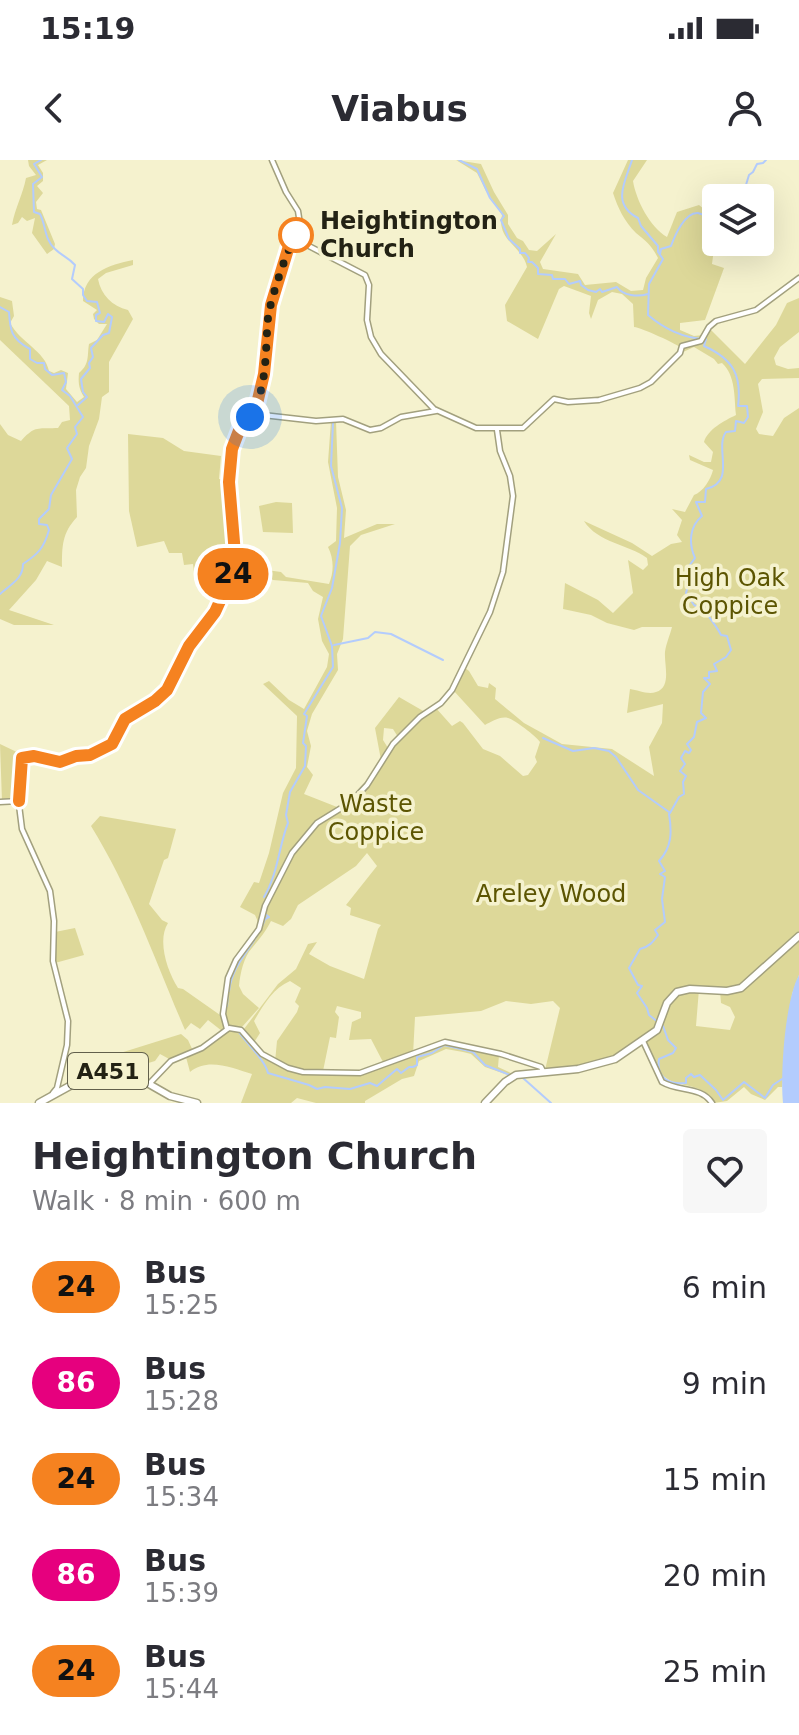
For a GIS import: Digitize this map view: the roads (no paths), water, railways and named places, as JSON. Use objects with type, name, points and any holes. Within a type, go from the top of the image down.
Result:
[{"type":"main road","points":[[485,1103],[512,1076],[602,1065],[643,1041],[660,1024],[665,1007],[677,992],[743,988],[799,936]]},
{"type":"main road","name":"A451","points":[[39,1103],[60,1086],[117,1070],[150,1083],[170,1096],[197,1103]]},
{"type":"street","points":[[60,1086],[68,1023],[53,961],[53,911],[46,879],[23,833],[19,801],[22,758],[34,756],[60,762],[73,756],[94,754],[113,742],[125,719],[157,700],[170,686],[189,646],[215,612],[235,571],[230,462],[238,432],[256,408],[264,374],[271,305],[300,215],[272,160]]},
{"type":"street","points":[[296,235],[305,244],[365,275],[369,285],[367,326],[373,342],[436,411],[476,428],[497,430],[523,428],[554,399],[568,402],[599,400],[644,387],[680,353],[682,346],[701,341],[716,321],[756,310],[799,278]]},
{"type":"street","points":[[250,417],[263,415],[316,421],[343,419],[370,430],[381,428],[401,417],[436,411]]},
{"type":"street","points":[[227,1029],[223,1012],[228,978],[236,960],[259,929],[265,906],[292,853],[313,827],[351,802],[365,788],[393,744],[452,690],[490,612],[503,572],[513,496],[497,430]]},
{"type":"street","points":[[0,802],[19,801]]},
{"type":"street","points":[[150,1083],[171,1061],[202,1048],[227,1029],[241,1030],[265,1056],[303,1072],[360,1073],[445,1042],[510,1057],[543,1071]]},
{"type":"street","points":[[643,1041],[655,1073],[663,1083],[702,1092],[712,1103]]},
{"type":"water","points":[[799,975],[799,1103],[783,1103],[785,1038],[790,1001]]},
{"type":"waterway","points":[[41,160],[34,164],[42,177],[33,184],[34,212],[40,214],[51,245],[75,265],[72,279],[83,289],[87,301],[97,302],[100,313],[96,315],[96,321],[104,322],[108,314],[112,317],[109,333],[91,348],[93,357],[90,368],[81,379],[87,397],[78,405]]},
{"type":"waterway","points":[[459,160],[477,169],[490,198],[504,216],[501,220],[509,239],[520,249],[520,253],[525,253],[528,262],[538,268],[538,274],[565,279],[569,284],[580,281],[588,290],[596,292],[617,287],[631,295],[648,294]]},
{"type":"waterway","points":[[632,160],[622,199],[658,246],[663,259],[649,284],[648,315],[674,332],[706,339],[704,346],[722,356],[733,369],[737,377],[738,406],[747,406],[748,417],[744,423],[736,421],[735,431],[726,432],[721,479],[706,489],[705,502],[696,502],[702,516],[691,535],[695,558],[689,566],[691,575],[686,593],[694,605],[706,611],[721,635],[727,636],[731,650],[714,664],[717,671],[709,672],[709,678],[704,678],[710,684],[703,692],[701,713],[706,718],[697,722],[694,737],[687,744],[691,750],[689,753],[685,751],[681,758],[685,764],[680,771],[686,776],[684,794],[670,813]]},
{"type":"waterway","points":[[746,184],[757,164],[766,160]]},
{"type":"waterway","points":[[660,254],[661,249],[671,246],[689,216],[702,214]]},
{"type":"waterway","points":[[0,307],[9,312],[13,334],[30,349],[30,359],[44,363],[45,369],[52,375],[64,373],[66,382],[62,390],[70,396],[83,417],[75,427],[77,434],[67,448],[72,459],[51,495],[49,509],[39,519],[39,524],[47,525],[49,530],[45,542],[23,564],[19,577],[0,594]]},
{"type":"waterway","points":[[264,897],[288,823],[286,815],[290,792],[305,766],[306,746],[303,743],[307,716],[304,714],[333,667],[332,646],[321,616],[332,588],[340,543],[342,508],[331,466],[333,423]]},
{"type":"waterway","points":[[334,645],[368,638],[375,632],[391,634],[443,660]]},
{"type":"waterway","points":[[543,738],[573,751],[594,748],[609,751],[638,790],[669,812]]},
{"type":"waterway","points":[[669,814],[670,839],[659,861],[665,871],[660,874],[665,877],[662,899],[665,922],[655,930],[658,935],[652,942],[640,949],[629,968],[638,985],[642,986],[637,993],[649,1015],[663,1026],[668,1040],[676,1048],[673,1053],[659,1059],[660,1071],[665,1079],[680,1083],[686,1083],[686,1078],[691,1074],[694,1077],[700,1075],[723,1100],[744,1082],[765,1098],[773,1085],[782,1079]]},
{"type":"waterway","points":[[229,991],[235,970],[269,917],[265,914]]},
{"type":"waterway","points":[[227,1006],[228,993]]},
{"type":"waterway","points":[[238,1031],[260,1057],[268,1073],[317,1089],[350,1089],[370,1083],[377,1086],[397,1069],[401,1073],[417,1065],[417,1057],[432,1053],[444,1045],[473,1052],[485,1065],[510,1075]]},
{"type":"waterway","points":[[523,1078],[551,1103]]},
{"type":"place","name":"Heightington Church","points":[[296,235]]},
{"type":"park label","name":"High Oak Coppice","points":[[730,592]]},
{"type":"park label","name":"Waste Coppice","points":[[376,818]]},
{"type":"park label","name":"Areley Wood","points":[[551,894]]}]
